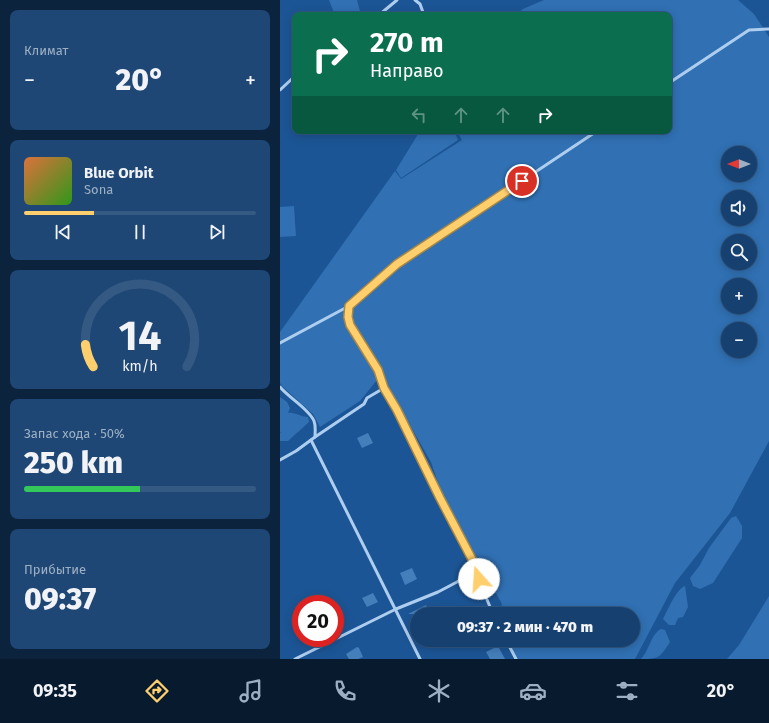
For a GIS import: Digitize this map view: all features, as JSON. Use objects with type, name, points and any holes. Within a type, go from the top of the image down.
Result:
[{"type":"lane","points":[[383,12],[397,0]]},
{"type":"lane","points":[[415,0],[420,4],[423,12]]},
{"type":"lane","points":[[672,81],[749,30],[769,29]]},
{"type":"lane","points":[[280,90],[292,79]]},
{"type":"lane","points":[[280,343],[349,306],[397,264],[592,134]]},
{"type":"lane","points":[[349,306],[348,317],[350,325],[378,370],[384,388],[397,410],[424,467],[476,568],[490,607]]},
{"type":"lane","points":[[280,387],[310,415],[314,423],[315,437]]},
{"type":"lane","points":[[280,460],[296,451],[364,404],[367,398],[384,388]]},
{"type":"lane","points":[[311,440],[420,659]]},
{"type":"lane","points":[[295,659],[396,610],[438,592],[476,568]]},
{"type":"lane","points":[[510,647],[516,659]]},
{"type":"shaded area","points":[[329,0],[357,0],[360,12],[334,12]]},
{"type":"shaded area","points":[[544,0],[738,0],[754,14],[769,37],[769,441],[730,513],[675,583],[635,659],[516,659],[511,647],[640,647],[640,607],[502,607],[501,602],[443,498],[431,462],[381,375],[360,401],[320,427],[313,414],[280,383],[280,332],[395,171],[401,179],[462,140],[459,134],[672,134],[672,12],[519,12]]},
{"type":"shaded area","points":[[418,134],[455,134],[458,140],[401,178],[396,170]]},
{"type":"shaded area","points":[[294,206],[296,236],[280,237],[280,207]]},
{"type":"shaded area","points":[[280,397],[287,402],[290,408],[288,413],[308,417],[309,422],[288,441],[280,441]]},
{"type":"shaded area","points":[[736,516],[742,526],[742,538],[713,583],[700,589],[693,586],[690,578],[700,565],[709,548],[731,518]]},
{"type":"shaded area","points":[[685,586],[688,607],[683,617],[678,618],[675,625],[669,625],[663,619],[675,595]]},
{"type":"shaded area","points":[[769,596],[769,659],[727,659],[739,645]]},
{"type":"shaded area","points":[[661,629],[665,630],[670,642],[667,647],[656,658],[641,659],[652,639]]},
{"type":"building","points":[[368,433],[373,443],[362,448],[357,438]]},
{"type":"building","points":[[412,568],[417,579],[405,585],[400,573]]},
{"type":"building","points":[[373,593],[378,602],[367,607],[362,598]]},
{"type":"building","points":[[357,647],[359,648],[363,657],[358,659],[349,659],[346,654]]},
{"type":"building","points":[[499,647],[505,659],[490,659],[486,652]]},
{"type":"route","points":[[479,579],[474,563],[421,461],[397,410],[384,388],[378,370],[350,325],[348,317],[349,306],[397,264],[522,181]]}]
